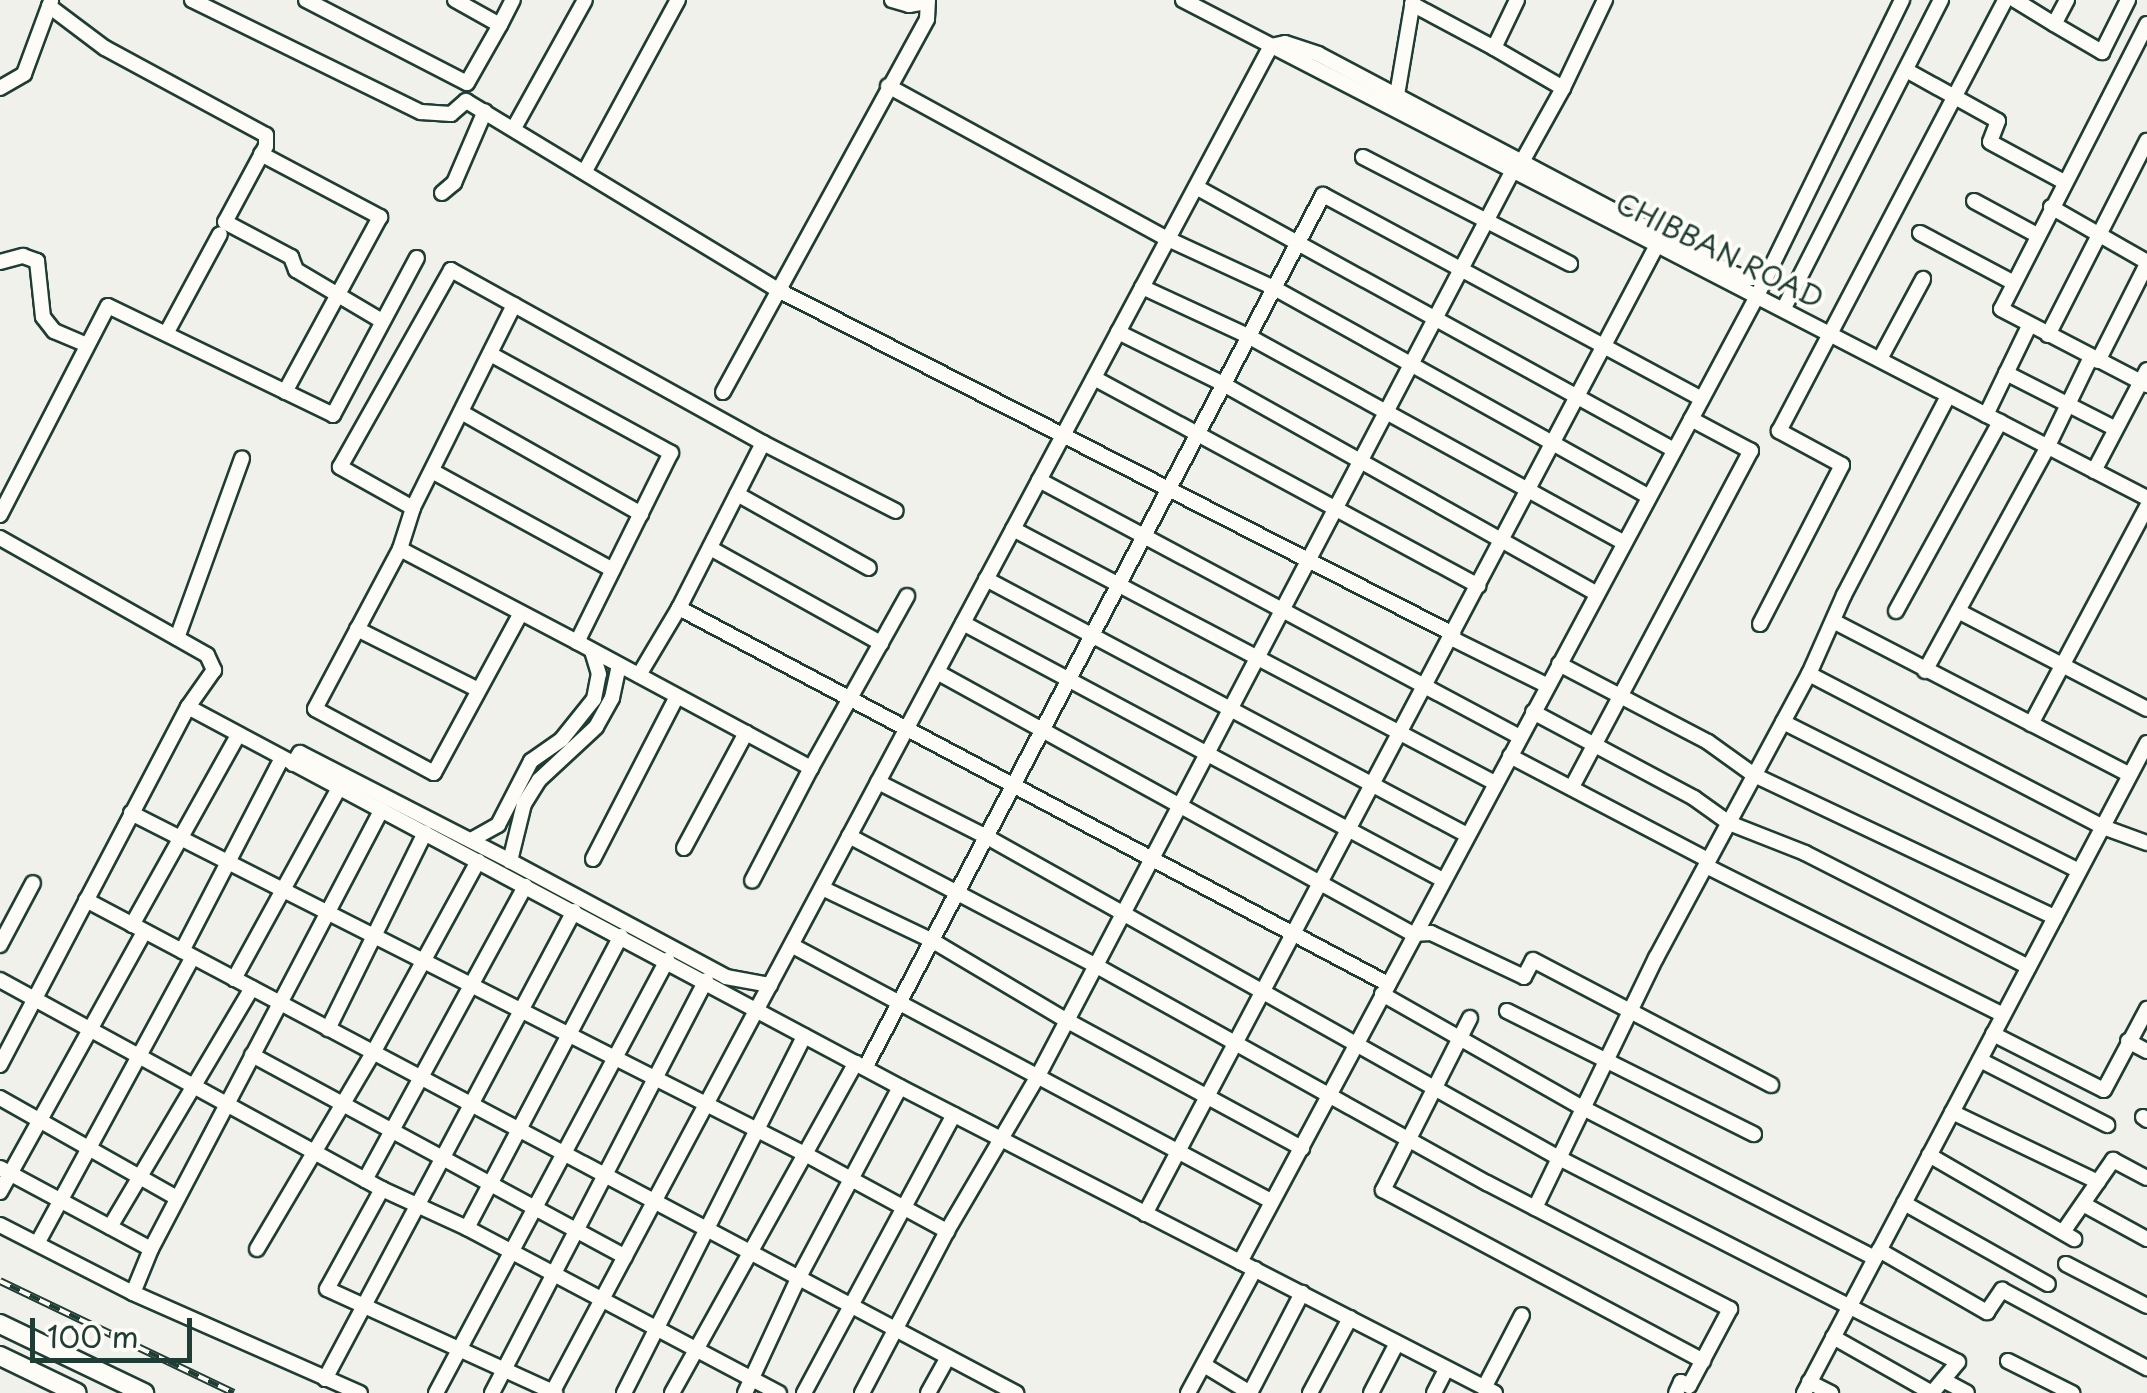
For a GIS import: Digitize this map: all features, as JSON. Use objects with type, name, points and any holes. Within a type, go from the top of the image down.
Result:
[{"type":"main road","points":[[0,1324],[144,1393]]},
{"type":"main road","points":[[0,1334],[119,1393]]},
{"type":"main road","points":[[1,1359],[77,1393]]},
{"type":"street","points":[[192,0],[421,112],[451,114],[466,101],[467,83],[513,0]]},
{"type":"street","points":[[306,0],[467,83]]},
{"type":"street","points":[[455,0],[500,25]]},
{"type":"street","points":[[514,128],[584,0]]},
{"type":"street","points":[[585,171],[678,0]]},
{"type":"street","points":[[722,392],[927,19],[927,1],[909,5],[892,0]]},
{"type":"street","name":"CHIBBAN ROAD","points":[[1182,0],[1656,248],[1784,308],[2146,499]]},
{"type":"street","points":[[1494,48],[1517,0]]},
{"type":"street","points":[[862,1393],[946,1232],[1039,1074],[1064,1019],[1124,914],[1512,172],[1524,160],[1563,88],[1605,0]]},
{"type":"street","points":[[1188,1393],[1248,1266],[1271,1200],[1757,296],[1902,0]]},
{"type":"street","points":[[1784,308],[1941,0]]},
{"type":"street","points":[[1760,624],[1842,465],[1779,430],[2005,0]]},
{"type":"street","points":[[2015,0],[2102,52],[2128,0]]},
{"type":"street","points":[[2054,24],[2067,0]]},
{"type":"street","points":[[1398,95],[1413,2],[1563,88]]},
{"type":"street","points":[[0,88],[24,74],[50,3],[105,48],[266,136],[262,154],[225,222],[291,257],[296,270],[336,297],[382,320]]},
{"type":"street","points":[[2094,471],[2145,379],[2094,359],[2001,308],[2147,24]]},
{"type":"street","name":"CHIBBAN ROAD","points":[[1271,46],[1284,43],[1318,54],[1524,160],[1726,271],[1745,278],[1766,278]]},
{"type":"street","points":[[382,1189],[327,1288],[553,1393],[1271,46]]},
{"type":"street","points":[[1906,70],[1998,121],[1990,142],[2064,182]]},
{"type":"street","points":[[888,86],[1168,239],[1274,288],[1650,498]]},
{"type":"street","points":[[466,101],[778,290],[1169,487],[1548,686]]},
{"type":"street","points":[[442,193],[454,184],[486,111]]},
{"type":"street","points":[[2048,335],[2147,141]]},
{"type":"street","points":[[262,154],[380,216],[284,392]]},
{"type":"street","points":[[1363,157],[1570,264]]},
{"type":"street","points":[[1196,187],[1674,450]]},
{"type":"street","points":[[672,1393],[753,1254],[805,1154],[902,1000],[1295,242],[1323,195],[1702,398]]},
{"type":"street","points":[[1974,201],[2037,235]]},
{"type":"street","points":[[1925,672],[2147,263],[2050,207]]},
{"type":"street","points":[[167,332],[220,234]]},
{"type":"street","points":[[1920,234],[2014,283]]},
{"type":"street","points":[[1146,1214],[1656,248]]},
{"type":"street","points":[[0,262],[23,256],[37,261],[43,318],[54,331],[84,344]]},
{"type":"street","points":[[0,515],[84,344],[108,306],[333,415],[417,258]]},
{"type":"street","points":[[413,508],[340,467],[451,270],[763,443],[896,511]]},
{"type":"street","points":[[1880,359],[1923,279]]},
{"type":"street","points":[[1142,287],[1248,336],[1624,543]]},
{"type":"street","points":[[514,305],[413,508],[400,550],[315,710],[434,773],[521,613]]},
{"type":"street","points":[[1896,611],[1993,419],[2006,372],[2029,326]]},
{"type":"street","points":[[1118,332],[1223,384],[1597,594]]},
{"type":"street","points":[[490,354],[672,454],[577,642]]},
{"type":"street","points":[[2006,372],[2116,429]]},
{"type":"street","points":[[1094,378],[1478,586]]},
{"type":"street","points":[[1536,1208],[1631,1009],[1810,674],[1844,595],[1948,396]]},
{"type":"street","points":[[461,412],[641,514]]},
{"type":"street","points":[[1572,787],[1751,450],[1691,419]]},
{"type":"street","points":[[638,675],[679,608],[763,443]]},
{"type":"street","points":[[177,638],[242,458]]},
{"type":"street","points":[[432,470],[613,570]]},
{"type":"street","points":[[1039,480],[1520,737]]},
{"type":"street","points":[[737,494],[869,568]]},
{"type":"street","points":[[2031,724],[2146,499]]},
{"type":"street","points":[[1013,530],[1496,783]]},
{"type":"street","points":[[0,538],[207,656],[214,670],[188,708],[131,813],[0,1065]]},
{"type":"street","points":[[710,548],[881,643]]},
{"type":"street","points":[[400,550],[812,768]]},
{"type":"street","points":[[986,579],[1467,836]]},
{"type":"street","points":[[752,882],[908,596]]},
{"type":"street","points":[[679,608],[1294,934],[1460,1039],[1583,1108],[1987,1312],[2002,1290],[2147,1368]]},
{"type":"street","points":[[1958,611],[2147,710]]},
{"type":"street","points":[[1835,622],[1925,672],[2130,774]]},
{"type":"street","points":[[963,624],[1443,880]]},
{"type":"street","points":[[357,629],[479,690]]},
{"type":"street","points":[[471,840],[498,825],[531,761],[562,739],[594,699],[599,674],[592,650]]},
{"type":"street","points":[[1559,664],[1708,742],[1754,776],[2055,917]]},
{"type":"street","points":[[510,861],[524,804],[539,780],[596,727],[612,698],[619,665]]},
{"type":"street","points":[[937,672],[1323,880],[1414,934],[1431,933],[1524,977],[1533,960],[1771,1085]]},
{"type":"street","points":[[1810,674],[2103,827],[2147,843]]},
{"type":"street","points":[[592,859],[678,696]]},
{"type":"street","points":[[188,708],[759,1005]]},
{"type":"street","points":[[1534,712],[1694,798],[1728,822],[1805,853],[2029,967]]},
{"type":"street","points":[[1783,722],[2079,871]]},
{"type":"street","points":[[684,848],[746,733]]},
{"type":"street","points":[[0,1192],[5,1170],[40,1120],[90,1028],[181,838],[238,735]]},
{"type":"street","points":[[1831,1393],[1806,1387],[2147,743]]},
{"type":"street","points":[[38,1242],[140,1056],[228,862],[288,761],[300,753],[726,977],[804,1036],[1490,1390],[1522,1315]]},
{"type":"street","points":[[1510,756],[1707,863],[2003,1015]]},
{"type":"street","points":[[878,782],[987,837],[1559,1158],[1958,1362],[1932,1393],[1833,1337]]},
{"type":"street","points":[[234,979],[339,788]]},
{"type":"street","points":[[134,1293],[177,1198],[381,810]]},
{"type":"street","points":[[131,813],[852,1178],[946,1232]]},
{"type":"street","points":[[328,1029],[425,834]]},
{"type":"street","points":[[849,836],[1730,1309],[1689,1386],[1681,1382],[1676,1393]]},
{"type":"street","points":[[256,1249],[373,1052],[478,861]]},
{"type":"street","points":[[0,945],[33,883]]},
{"type":"street","points":[[366,1180],[424,1080],[525,886]]},
{"type":"street","points":[[822,888],[933,941],[1064,1019],[1302,1148]]},
{"type":"street","points":[[86,900],[948,1357],[988,1387],[1016,1393]]},
{"type":"street","points":[[325,1379],[574,912]]},
{"type":"street","points":[[467,1228],[622,936]]},
{"type":"street","points":[[793,946],[902,1000],[1178,1154],[1271,1200]]},
{"type":"street","points":[[436,1393],[666,960]]},
{"type":"street","points":[[726,977],[770,984]]},
{"type":"street","points":[[0,980],[382,1189],[467,1228],[696,1348],[748,1386],[779,1393]]},
{"type":"street","points":[[492,1393],[706,980]]},
{"type":"street","points":[[110,1227],[252,988]]},
{"type":"street","points":[[1508,1010],[1605,1063],[1754,1134]]},
{"type":"street","points":[[1993,1034],[2104,1090],[2147,1010]]},
{"type":"street","points":[[1470,1018],[1383,1190],[1702,1361]]},
{"type":"street","points":[[624,1393],[804,1036]]},
{"type":"street","points":[[2128,1041],[2147,1051]]},
{"type":"street","points":[[252,1055],[625,1257]]},
{"type":"street","points":[[1980,1060],[2107,1125]]},
{"type":"street","points":[[748,1386],[798,1279],[900,1086]]},
{"type":"street","points":[[0,1098],[177,1198]]},
{"type":"street","points":[[1952,1112],[2098,1182]]},
{"type":"street","points":[[804,1393],[954,1114]]},
{"type":"street","points":[[1929,1156],[2069,1235],[2083,1204],[2113,1160],[2147,1178]]},
{"type":"street","points":[[5,1170],[151,1249]]},
{"type":"street","points":[[1904,1203],[2048,1284]]},
{"type":"street","points":[[2083,1204],[2147,1239]]},
{"type":"street","points":[[0,1225],[134,1293],[360,1393]]},
{"type":"street","points":[[2066,1264],[2147,1306]]},
{"type":"street","points":[[1204,1365],[1250,1393],[1302,1293]]},
{"type":"street","points":[[1310,1393],[1350,1318]]},
{"type":"street","points":[[1371,1393],[1397,1344]]},
{"type":"street","points":[[928,1393],[948,1357]]},
{"type":"street","points":[[2008,1361],[2072,1393]]},
{"type":"street","points":[[1434,1393],[1446,1369]]},
{"type":"street","points":[[1944,1380],[1967,1393]]},
{"type":"railway","points":[[0,1281],[234,1393]]}]
